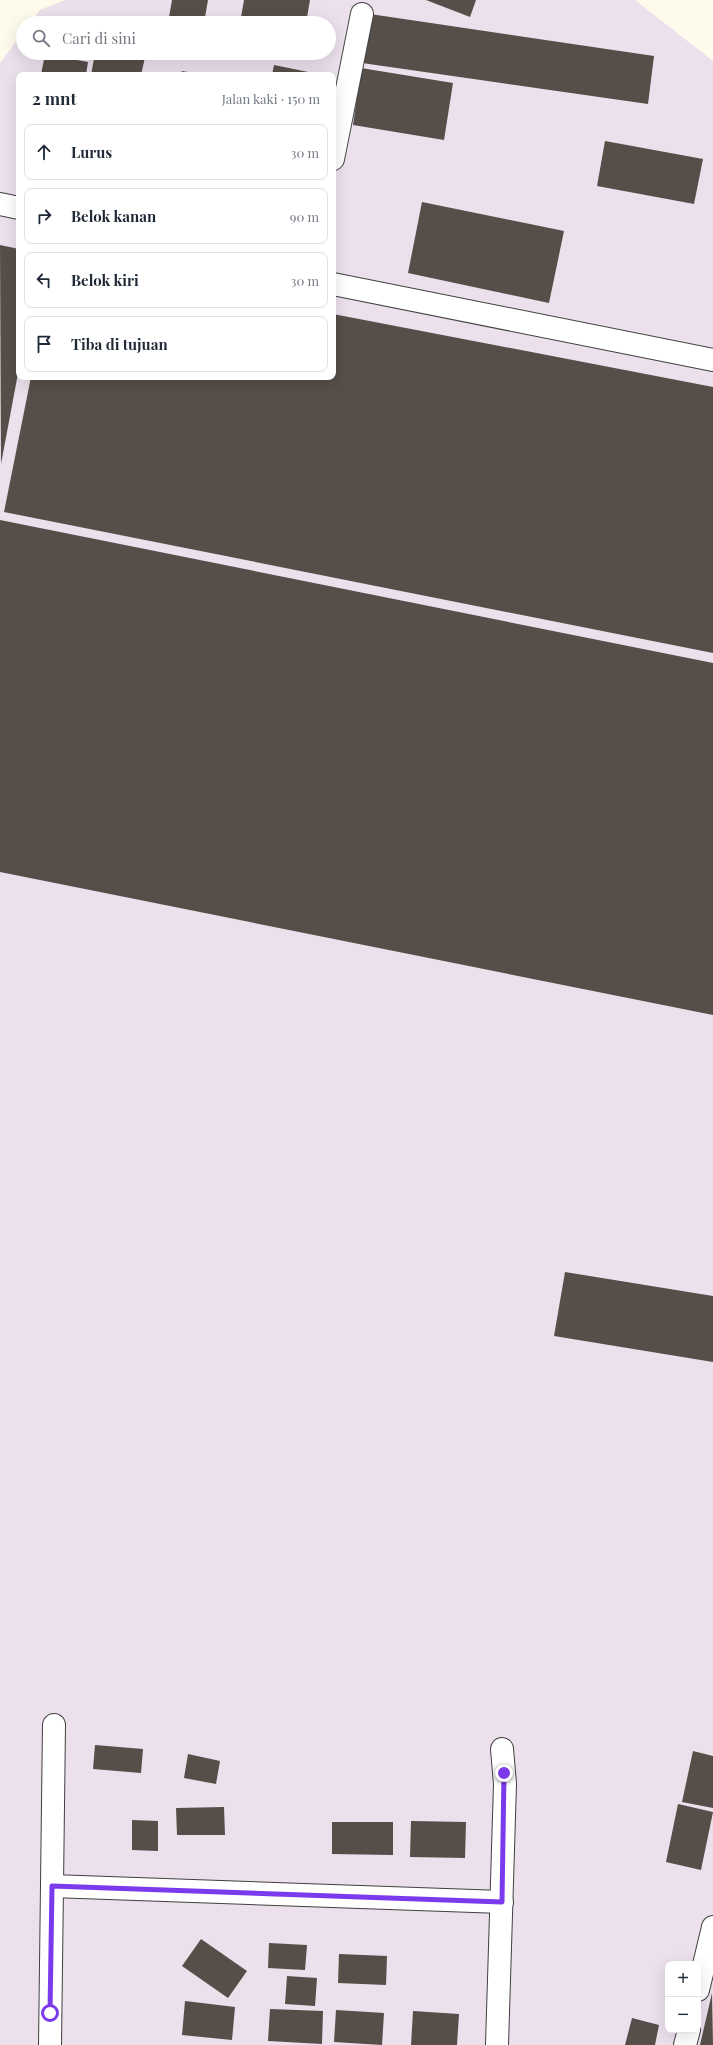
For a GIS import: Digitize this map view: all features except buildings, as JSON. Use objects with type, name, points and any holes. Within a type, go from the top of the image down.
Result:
[{"type":"street","points":[[336,144],[362,14]]},
{"type":"street","points":[[0,204],[16,207]]},
{"type":"street","points":[[336,285],[713,360]]},
{"type":"street","points":[[50,2045],[54,1725]]},
{"type":"street","points":[[497,2045],[505,1784],[502,1749]]},
{"type":"street","points":[[52,1886],[502,1902]]},
{"type":"street","points":[[701,1977],[713,1927]]},
{"type":"street","points":[[685,2045],[688,2033]]},
{"type":"shaded area","points":[[65,0],[635,0],[713,61],[713,2045],[0,2045],[0,63],[16,41],[16,60],[336,60],[336,16],[35,16],[40,10]]},
{"type":"route","points":[[50,2013],[52,1886],[502,1902],[504,1773]]}]
